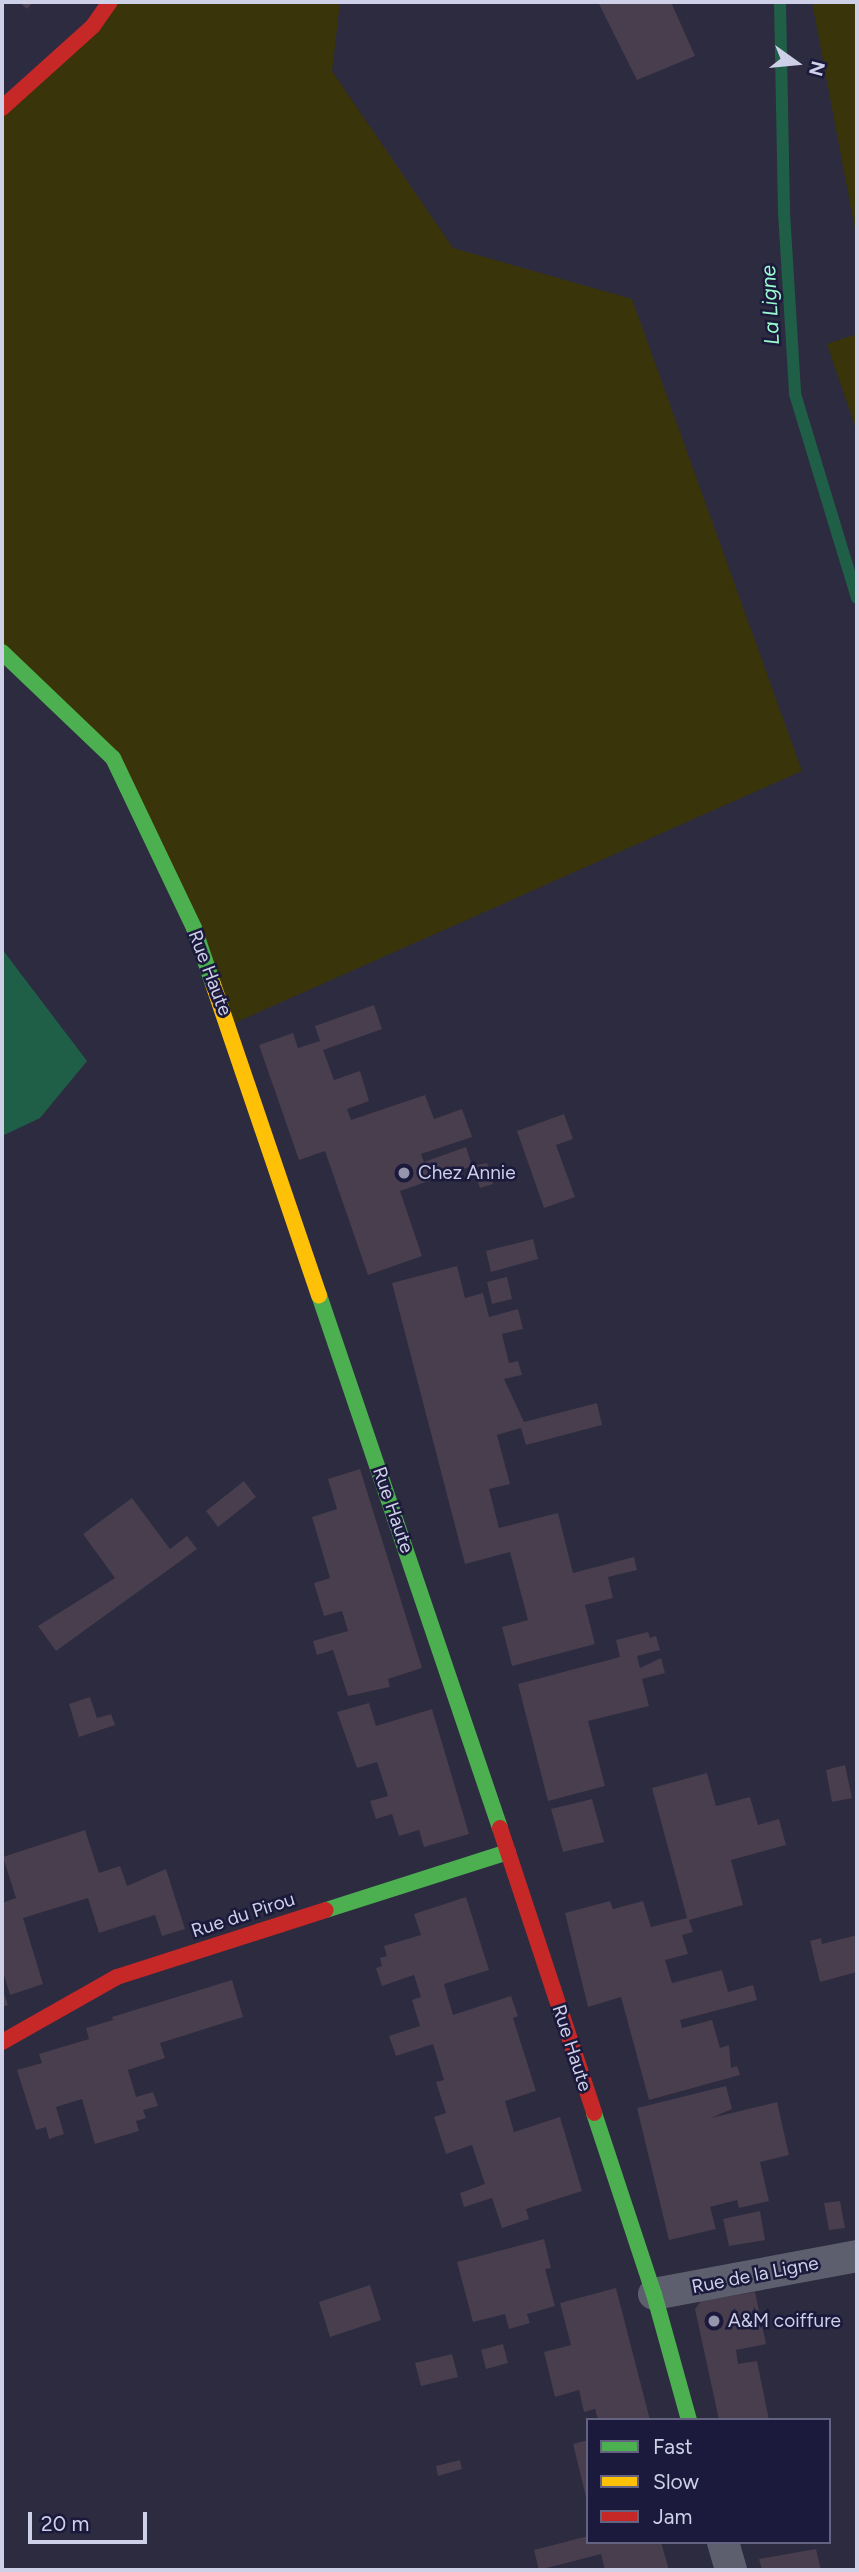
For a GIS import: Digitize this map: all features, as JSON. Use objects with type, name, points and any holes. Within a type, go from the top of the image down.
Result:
[{"type":"street","points":[[2,108],[93,26],[110,2]]},
{"type":"street","name":"Rue Haute","points":[[2,652],[113,758],[194,928],[508,1852],[654,2294],[688,2418]]},
{"type":"street","name":"Rue du Pirou","points":[[2,2042],[117,1977],[508,1852]]},
{"type":"street","name":"Rue de la Ligne","points":[[654,2294],[857,2256]]},
{"type":"street","points":[[724,2544],[731,2570]]},
{"type":"shaded area","points":[[110,2],[340,2],[332,71],[453,248],[632,299],[802,771],[230,1025],[113,758],[2,652],[2,108]]},
{"type":"shaded area","points":[[812,2],[857,2],[857,240]]},
{"type":"shaded area","points":[[857,334],[857,432],[827,344]]},
{"type":"shaded area","points":[[2,949],[87,1061],[40,1118],[2,1136]]},
{"type":"building","points":[[19,2],[33,2],[27,9]]},
{"type":"building","points":[[598,2],[671,2],[695,56],[637,80]]},
{"type":"building","points":[[374,1005],[382,1029],[323,1050],[334,1080],[360,1071],[369,1101],[347,1109],[351,1120],[425,1095],[434,1119],[462,1109],[472,1137],[421,1154],[424,1162],[466,1147],[472,1166],[400,1191],[422,1256],[368,1275],[325,1151],[299,1160],[259,1045],[293,1033],[298,1048],[320,1041],[315,1026]]},
{"type":"building","points":[[564,1114],[573,1139],[556,1145],[575,1197],[544,1208],[517,1131]]},
{"type":"building","points":[[487,1163],[493,1184],[480,1188],[472,1166]]},
{"type":"building","points":[[533,1239],[538,1259],[491,1272],[486,1251]]},
{"type":"building","points":[[457,1266],[465,1298],[483,1293],[489,1317],[518,1309],[523,1329],[502,1334],[509,1363],[518,1361],[522,1375],[504,1379],[524,1422],[597,1403],[602,1425],[526,1445],[521,1428],[497,1435],[510,1484],[489,1489],[499,1528],[558,1513],[573,1573],[634,1557],[637,1570],[608,1577],[613,1598],[585,1605],[595,1644],[512,1666],[502,1627],[528,1620],[510,1552],[465,1564],[392,1283]]},
{"type":"building","points":[[507,1277],[512,1299],[492,1304],[487,1282]]},
{"type":"building","points":[[360,1469],[422,1668],[388,1679],[390,1687],[348,1696],[333,1650],[317,1655],[313,1641],[348,1631],[342,1611],[324,1616],[314,1583],[330,1578],[312,1517],[337,1509],[328,1479]]},
{"type":"building","points":[[244,1481],[256,1497],[218,1527],[206,1511]]},
{"type":"building","points":[[132,1498],[170,1549],[187,1536],[197,1549],[56,1651],[38,1626],[115,1578],[83,1534]]},
{"type":"building","points":[[648,1632],[650,1638],[656,1636],[660,1650],[637,1656],[640,1668],[661,1658],[665,1673],[642,1679],[649,1706],[588,1721],[605,1786],[548,1801],[518,1684],[620,1657],[616,1640]]},
{"type":"building","points":[[90,1697],[97,1718],[111,1714],[115,1725],[79,1737],[69,1704]]},
{"type":"building","points":[[369,1703],[376,1726],[432,1709],[469,1834],[424,1847],[419,1830],[399,1836],[392,1814],[376,1819],[370,1801],[388,1796],[377,1762],[357,1768],[337,1712]]},
{"type":"building","points":[[845,1765],[852,1798],[832,1802],[826,1770]]},
{"type":"building","points":[[707,1773],[716,1806],[750,1797],[758,1825],[779,1819],[786,1845],[731,1860],[743,1905],[689,1920],[693,1932],[682,1935],[688,1954],[665,1960],[672,1983],[722,1970],[728,1992],[753,1985],[757,2000],[680,2020],[682,2028],[712,2020],[720,2048],[729,2045],[731,2068],[737,2066],[740,2075],[649,2100],[621,1997],[588,2007],[565,1913],[610,1901],[613,1909],[643,1901],[651,1927],[687,1918],[652,1788]]},
{"type":"building","points":[[592,1799],[604,1842],[563,1852],[551,1809]]},
{"type":"building","points":[[85,1830],[99,1873],[120,1866],[127,1886],[166,1869],[185,1929],[162,1936],[155,1915],[99,1933],[88,1898],[23,1918],[43,1984],[10,1995],[2,1968],[2,1903],[16,1898],[3,1857]]},
{"type":"building","points":[[466,1897],[489,1970],[444,1984],[453,2015],[511,1996],[518,2016],[513,2018],[536,2091],[505,2101],[514,2132],[560,2117],[582,2191],[526,2209],[529,2219],[502,2228],[492,2198],[464,2207],[460,2193],[485,2184],[472,2145],[446,2154],[434,2117],[446,2113],[436,2082],[444,2080],[433,2044],[396,2056],[389,2036],[420,2026],[412,2000],[421,1997],[414,1975],[382,1986],[376,1968],[382,1966],[380,1958],[387,1956],[384,1946],[421,1935],[414,1914]]},
{"type":"building","points":[[857,1935],[857,1972],[820,1982],[810,1941],[821,1938],[822,1944]]},
{"type":"building","points":[[232,1980],[243,2017],[160,2043],[165,2058],[128,2070],[136,2097],[153,2092],[158,2106],[143,2110],[146,2118],[136,2121],[139,2131],[95,2144],[82,2099],[56,2107],[64,2134],[49,2139],[46,2127],[36,2130],[17,2070],[42,2063],[39,2054],[89,2039],[86,2028],[113,2020],[112,2017]]},
{"type":"building","points":[[2,1988],[8,2005],[2,2007]]},
{"type":"building","points":[[726,2086],[732,2109],[711,2118],[777,2102],[789,2155],[760,2162],[769,2201],[739,2208],[737,2200],[710,2207],[716,2229],[669,2240],[637,2108]]},
{"type":"building","points":[[840,2201],[845,2228],[829,2230],[824,2203]]},
{"type":"building","points":[[760,2211],[765,2240],[729,2246],[723,2219]]},
{"type":"building","points":[[544,2239],[551,2268],[545,2269],[555,2306],[527,2314],[530,2323],[509,2329],[505,2314],[473,2322],[457,2262]]},
{"type":"building","points":[[370,2285],[381,2320],[330,2337],[319,2302]]},
{"type":"building","points":[[616,2288],[649,2418],[597,2418],[595,2409],[584,2412],[579,2390],[555,2397],[544,2352],[571,2345],[560,2303]]},
{"type":"building","points":[[755,2292],[766,2344],[736,2350],[738,2364],[757,2361],[769,2418],[719,2418],[695,2309],[701,2301]]},
{"type":"building","points":[[503,2344],[508,2363],[486,2369],[481,2350]]},
{"type":"building","points":[[452,2354],[458,2377],[421,2386],[415,2363]]},
{"type":"building","points":[[586,2441],[586,2497],[573,2444]]},
{"type":"building","points":[[460,2460],[462,2469],[438,2476],[436,2466]]},
{"type":"building","points":[[586,2537],[586,2544],[662,2544],[669,2570],[605,2570],[601,2554],[539,2570],[534,2550]]},
{"type":"building","points":[[816,2549],[821,2570],[762,2570],[759,2559]]},
{"type":"waterway","name":"La Ligne","points":[[780,2],[784,212],[795,394],[857,598]]},
{"type":"traffic: fast","points":[[2,652],[113,758],[194,928],[213,984]]},
{"type":"traffic: fast","points":[[319,1295],[500,1828]]},
{"type":"traffic: fast","points":[[326,1910],[508,1852]]},
{"type":"traffic: fast","points":[[594,2113],[654,2294],[688,2418]]},
{"type":"traffic: slow","points":[[213,984],[319,1295]]},
{"type":"traffic: jam","points":[[2,108],[93,26],[110,2]]},
{"type":"traffic: jam","points":[[500,1828],[594,2113]]},
{"type":"traffic: jam","points":[[2,2042],[117,1977],[326,1910]]},
{"type":"place","name":"Chez Annie","points":[[404,1173]]},
{"type":"place","name":"A&M coiffure","points":[[714,2321]]}]
